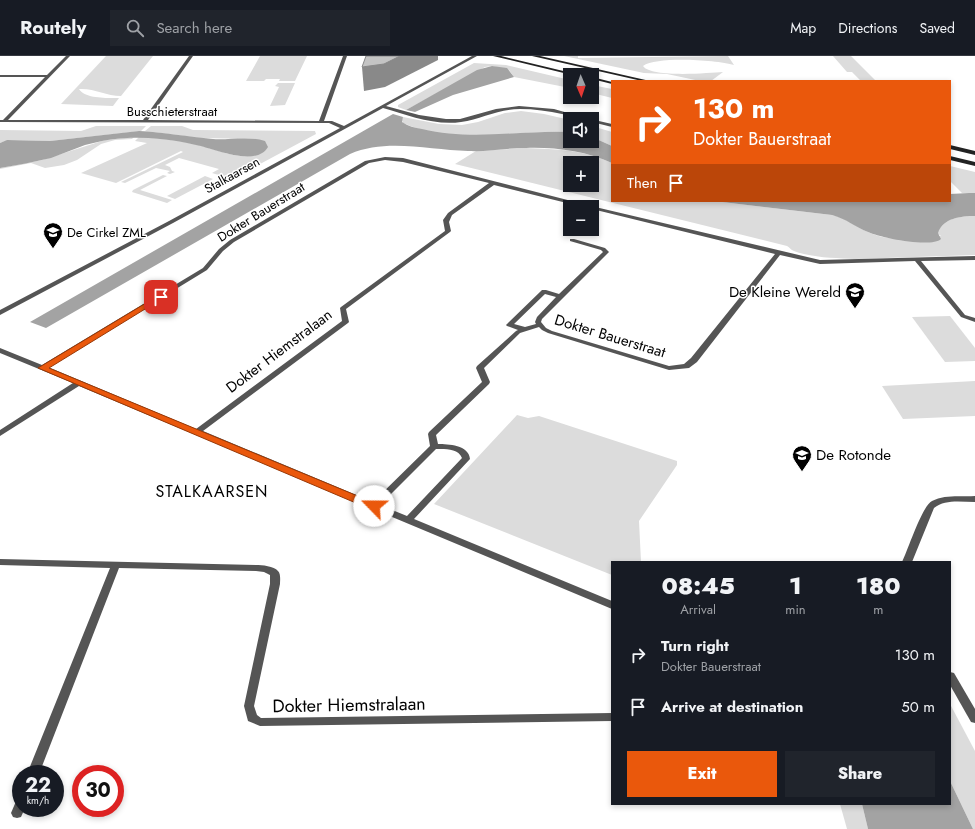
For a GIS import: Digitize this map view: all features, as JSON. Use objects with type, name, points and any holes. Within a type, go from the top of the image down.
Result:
[{"type":"main road","points":[[495,56],[563,72]]},
{"type":"main road","points":[[534,56],[643,80]]},
{"type":"main road","points":[[599,80],[611,82]]},
{"type":"main road","points":[[951,147],[975,153]]},
{"type":"main road","points":[[951,158],[975,164]]},
{"type":"street","points":[[2,121],[68,56]]},
{"type":"street","points":[[144,122],[191,56]]},
{"type":"street","points":[[321,122],[345,56]]},
{"type":"street","name":"Stalkaarsen","points":[[0,312],[171,222],[475,56]]},
{"type":"street","points":[[0,76],[48,76]]},
{"type":"street","points":[[383,107],[440,120],[459,121],[474,118],[497,110],[527,108],[563,113]]},
{"type":"street","name":"Busschieterstraat","points":[[2,121],[330,122],[343,127]]},
{"type":"street","points":[[599,122],[611,126]]},
{"type":"street","name":"Dokter Bauerstraat","points":[[42,368],[205,270],[221,250],[232,241],[367,162],[380,158],[397,159],[564,200]]},
{"type":"street","name":"Dokter Hiemstralaan","points":[[197,432],[346,322],[343,308],[448,231],[445,224],[447,217],[493,182]]},
{"type":"street","name":"Dokter Bauerstraat","points":[[599,209],[779,254],[813,260],[831,262],[975,258]]},
{"type":"street","name":"Dokter Bauerstraat","points":[[572,240],[603,249],[606,252],[540,318],[538,322],[539,325],[550,332],[674,369],[682,367],[694,360],[779,254]]},
{"type":"street","points":[[916,260],[963,316],[975,320]]},
{"type":"street","name":"Dokter Bauerstraat","points":[[523,329],[509,325],[544,291],[561,297]]},
{"type":"street","points":[[434,447],[432,434],[486,382],[480,368],[518,332],[523,329],[539,325]]},
{"type":"street","points":[[0,350],[611,605]]},
{"type":"street","points":[[0,434],[78,383]]},
{"type":"street","points":[[374,506],[434,447],[459,449],[466,456],[466,459],[408,520]]},
{"type":"street","points":[[907,561],[932,504],[940,501],[975,499]]},
{"type":"street","name":"Dokter Hiemstralaan","points":[[0,562],[256,568],[272,571],[275,573],[275,584],[249,706],[252,718],[260,722],[611,717]]},
{"type":"street","points":[[37,765],[116,565]]},
{"type":"street","points":[[951,678],[975,719]]},
{"type":"shaded area","points":[[106,56],[153,56],[121,96],[79,89],[86,95],[103,98],[119,98],[113,106],[61,104]]},
{"type":"shaded area","points":[[260,56],[307,56],[295,81],[266,79],[264,81],[246,81]]},
{"type":"shaded area","points":[[564,56],[578,56],[578,58],[728,56],[734,65],[701,60],[673,60],[650,63],[643,66],[648,70],[657,72],[680,74],[723,72],[712,80],[695,80],[667,74],[644,73]]},
{"type":"shaded area","points":[[833,56],[851,56],[875,80],[860,80],[852,72],[847,72]]},
{"type":"shaded area","points":[[474,63],[506,65],[563,78],[563,87],[514,77],[509,70],[492,66],[485,67],[406,110],[398,107],[398,105]]},
{"type":"shaded area","points":[[492,66],[507,68],[514,77],[453,95],[415,112],[406,110],[477,70]]},
{"type":"shaded area","points":[[278,83],[295,83],[285,105],[270,106],[279,87],[275,86]]},
{"type":"shaded area","points":[[599,86],[611,89],[611,98],[599,95]]},
{"type":"shaded area","points":[[521,111],[563,118],[563,132],[486,135],[444,134],[423,130],[403,123],[402,120],[403,117],[439,124],[462,125],[478,122],[505,113]]},
{"type":"shaded area","points":[[393,114],[403,117],[402,122],[409,126],[440,132],[477,135],[563,132],[563,148],[599,148],[599,140],[611,146],[611,163],[599,158],[599,156],[548,148],[475,151],[393,146],[364,149],[350,154],[46,328],[30,322]]},
{"type":"shaded area","points":[[96,126],[146,126],[141,131],[50,141],[8,140],[0,143],[0,130],[81,131]]},
{"type":"shaded area","points":[[151,126],[182,126],[193,130],[315,131],[316,134],[232,179],[212,173],[219,169],[179,158],[165,165],[170,167],[172,171],[175,172],[170,174],[167,173],[170,171],[156,168],[125,183],[121,182],[183,152],[181,151],[116,183],[81,173],[147,143],[135,141],[139,137],[166,139],[202,146],[240,156],[258,154],[266,149],[254,139],[200,138],[145,131]]},
{"type":"shaded area","points":[[599,128],[611,132],[611,146],[599,140]]},
{"type":"shaded area","points":[[139,131],[213,139],[246,138],[265,141],[268,147],[262,153],[254,156],[244,156],[174,141],[151,138],[122,138],[85,145],[51,158],[0,168],[0,143],[7,140],[50,141]]},
{"type":"shaded area","points":[[134,137],[132,139],[115,140],[101,144],[77,160],[64,165],[45,168],[31,163],[0,169],[42,160],[105,140]]},
{"type":"shaded area","points":[[526,148],[570,151],[594,156],[563,156],[563,191],[455,164],[476,151]]},
{"type":"shaded area","points":[[599,158],[611,163],[611,202],[722,202],[832,215],[846,220],[868,232],[886,238],[895,239],[941,236],[937,233],[948,221],[958,217],[975,216],[975,255],[855,259],[809,255],[794,251],[787,246],[568,192],[599,192]]},
{"type":"shaded area","points":[[951,166],[975,172],[975,193],[962,193],[951,182]]},
{"type":"shaded area","points":[[163,175],[167,176],[140,190],[172,200],[167,203],[132,192],[133,190]]},
{"type":"shaded area","points":[[205,176],[213,179],[175,199],[167,196]]},
{"type":"shaded area","points":[[975,193],[975,216],[958,217],[948,221],[940,228],[938,233],[941,239],[936,242],[927,243],[894,239],[874,234],[832,215],[722,202],[951,202],[951,194]]},
{"type":"shaded area","points":[[950,316],[975,348],[975,361],[945,362],[912,317]]},
{"type":"shaded area","points":[[975,381],[975,416],[903,419],[882,386]]},
{"type":"shaded area","points":[[517,415],[528,418],[539,416],[677,461],[677,465],[639,521],[641,561],[611,561],[611,575],[434,504]]},
{"type":"shaded area","points":[[951,706],[975,751],[975,829],[973,829],[951,783]]},
{"type":"shaded area","points":[[951,783],[973,829],[868,829],[862,805],[951,805]]},
{"type":"shaded area","points":[[840,805],[862,805],[868,829],[847,829]]},
{"type":"building","points":[[366,56],[400,56],[384,64],[362,67]]},
{"type":"place","name":"De Cirkel ZML","points":[[53,249]]},
{"type":"place","name":"De Kleine Wereld","points":[[855,309]]},
{"type":"place","name":"De Rotonde","points":[[802,472]]},
{"type":"district","name":"STALKAARSEN","points":[[212,491]]},
{"type":"route","points":[[161,297],[42,368],[374,506]]}]
